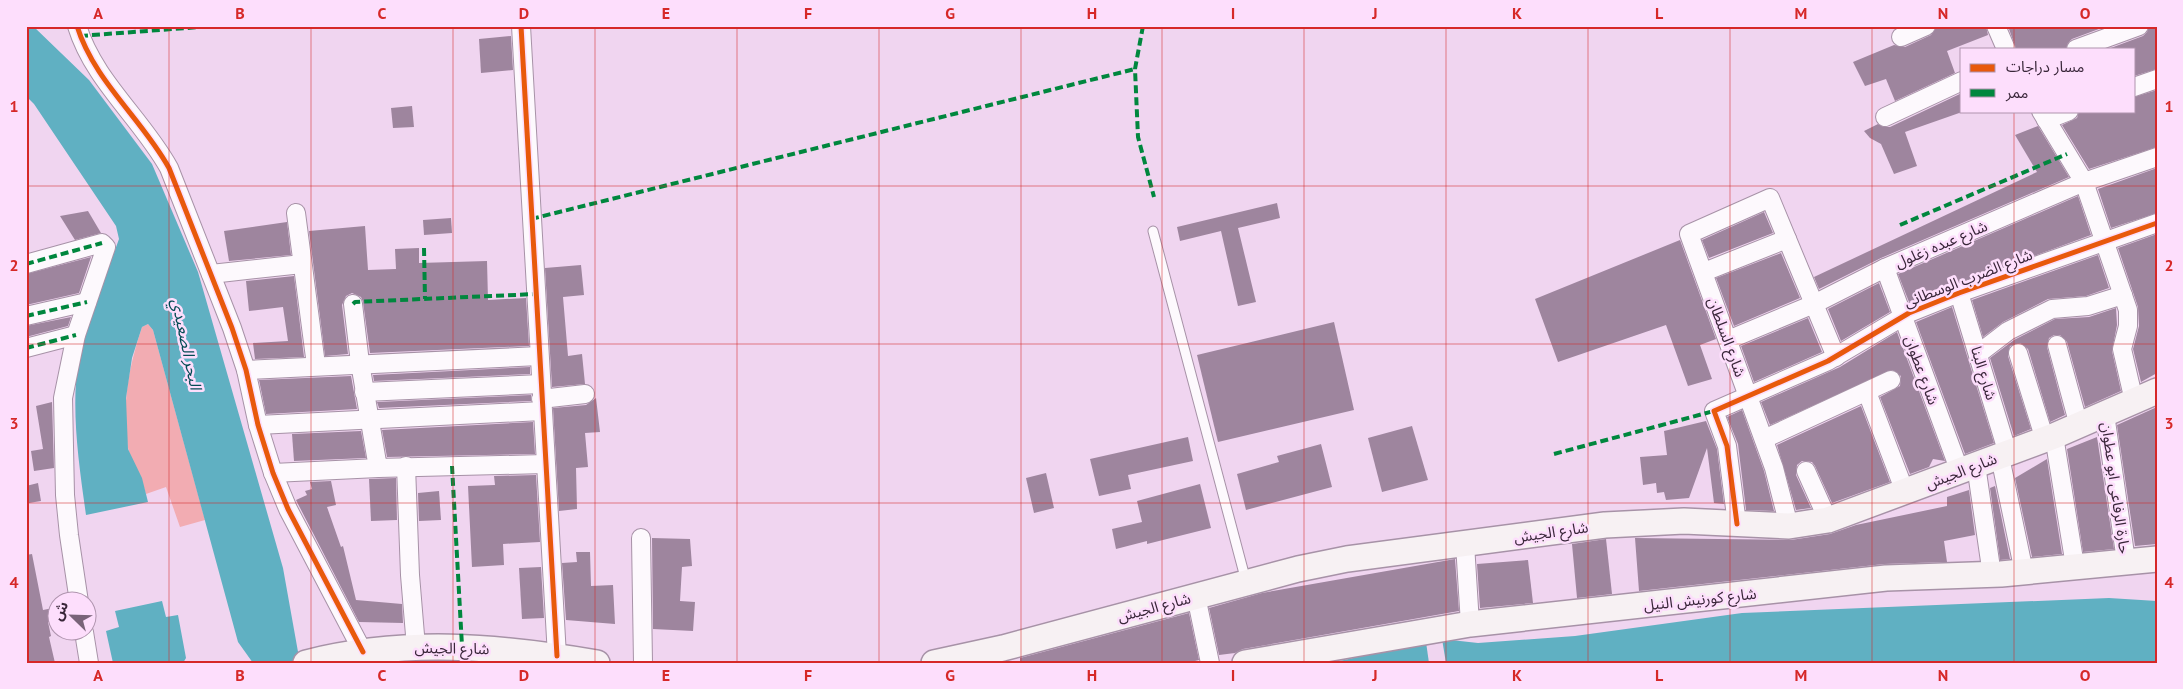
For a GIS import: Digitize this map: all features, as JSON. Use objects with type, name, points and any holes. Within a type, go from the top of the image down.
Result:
[{"type":"main road","name":"شارع الجيش","points":[[934,663],[1003,648],[1323,564],[1622,524],[1684,521],[1789,526],[1828,520],[2049,438],[2151,395]]},
{"type":"main road","name":"شارع كورنيش النيل","points":[[1245,663],[1470,624],[1886,578],[1992,575],[2157,559]]},
{"type":"main road","name":"شارع الجيش","points":[[306,662],[363,652],[416,647],[494,648],[597,663]]},
{"type":"street","points":[[77,26],[88,54],[156,145],[169,168],[246,370],[258,425],[273,473],[288,509],[363,652]]},
{"type":"street","points":[[521,26],[557,656]]},
{"type":"street","points":[[1901,37],[1926,26]]},
{"type":"street","points":[[1996,26],[2006,48]]},
{"type":"street","points":[[2079,48],[2139,26]]},
{"type":"street","points":[[2136,86],[2157,79]]},
{"type":"street","points":[[1885,117],[1960,82]]},
{"type":"street","points":[[2062,112],[2043,115],[2084,182],[2106,241],[2129,318],[2123,341],[2123,356],[2151,395]]},
{"type":"street","name":"شارع عبده زغلول","points":[[1728,340],[1814,304],[1885,268],[2084,182],[2157,157]]},
{"type":"street","name":"شارع السلطان","points":[[1787,239],[1770,198],[1690,234],[1764,439],[1789,526]]},
{"type":"street","points":[[296,213],[316,365]]},
{"type":"street","name":"شارع الضرب الوسطانى","points":[[1737,524],[1728,446],[1714,411],[1836,357],[1902,316],[1959,293],[2157,223]]},
{"type":"street","points":[[1704,272],[1787,239],[1836,357]]},
{"type":"street","points":[[26,264],[102,243],[105,245],[105,253],[76,335],[65,378],[63,409],[66,511],[78,592]]},
{"type":"street","points":[[210,274],[302,264]]},
{"type":"street","name":"شارع عطوان","points":[[1885,268],[1902,316],[1968,469],[1992,575]]},
{"type":"street","name":"شارع البنا","points":[[1959,293],[1978,354],[2004,455],[2024,572]]},
{"type":"street","points":[[1978,354],[2008,331],[2052,309],[2094,304],[2123,295]]},
{"type":"street","points":[[26,316],[87,302]]},
{"type":"street","points":[[353,304],[364,392],[378,468]]},
{"type":"street","points":[[26,348],[76,335]]},
{"type":"street","points":[[2057,345],[2079,426]]},
{"type":"street","points":[[2018,353],[2049,438],[2075,566]]},
{"type":"street","points":[[246,370],[316,365],[539,356]]},
{"type":"street","points":[[1764,439],[1891,380]]},
{"type":"street","points":[[364,392],[541,398]]},
{"type":"street","points":[[1867,392],[1905,492]]},
{"type":"street","points":[[258,425],[369,418],[585,394]]},
{"type":"street","name":"حارة الرفاعى ابو عطوان","points":[[2105,414],[2126,561]]},
{"type":"street","points":[[273,473],[406,466],[545,464]]},
{"type":"street","points":[[406,466],[410,575],[416,647]]},
{"type":"street","points":[[1806,471],[1828,520]]},
{"type":"street","points":[[642,538],[643,663]]},
{"type":"street","points":[[1465,544],[1470,624]]},
{"type":"street","points":[[1196,596],[1210,663]]},
{"type":"street","points":[[86,642],[89,663]]},
{"type":"lane","points":[[1153,231],[1246,583]]},
{"type":"shaded area","points":[[148,324],[153,330],[205,520],[180,527],[166,487],[146,494],[128,448],[125,417],[130,371],[142,327]]},
{"type":"water","name":"البحر الصعيدي","points":[[26,26],[33,26],[89,80],[152,164],[198,272],[283,568],[300,663],[253,663],[238,642],[153,330],[148,324],[142,327],[132,358],[126,398],[128,449],[142,478],[148,502],[86,515],[79,458],[75,400],[78,362],[90,316],[119,239],[116,226],[34,104],[26,96]]},
{"type":"water","points":[[2109,598],[2157,601],[2157,663],[1330,663],[1442,639],[1478,643],[1575,636],[1742,613]]},
{"type":"water","points":[[162,601],[166,617],[178,615],[186,658],[183,663],[113,663],[106,631],[119,627],[115,611]]},
{"type":"pier","points":[[1442,639],[1446,663],[1429,663],[1426,642]]},
{"type":"building","points":[[1936,26],[1986,26],[1988,35],[1947,51],[1955,73],[1895,101],[1886,79],[1865,86],[1853,62],[1894,45],[1905,47],[1931,35]]},
{"type":"building","points":[[2008,26],[2107,26],[2072,39],[2066,48],[2016,48]]},
{"type":"building","points":[[2149,26],[2157,26],[2157,69],[2136,75],[2136,48],[2111,48],[2143,36]]},
{"type":"building","points":[[511,36],[513,70],[481,73],[479,39]]},
{"type":"building","points":[[2157,90],[2157,147],[2089,169],[2062,125],[2077,118],[2079,112],[2136,112],[2136,96]]},
{"type":"building","points":[[1960,94],[1960,112],[1962,112],[1905,132],[1917,166],[1894,174],[1881,144],[1870,138],[1864,131],[1878,124],[1890,127]]},
{"type":"building","points":[[412,106],[414,127],[393,128],[391,108]]},
{"type":"building","points":[[2038,126],[2069,177],[1881,258],[1819,289],[1814,277],[2037,172],[2015,135]]},
{"type":"building","points":[[2157,168],[2157,213],[2111,228],[2098,189]]},
{"type":"building","points":[[2078,196],[2091,235],[1909,302],[1898,274]]},
{"type":"building","points":[[1277,203],[1280,218],[1238,228],[1256,302],[1238,306],[1221,231],[1180,241],[1177,227]]},
{"type":"building","points":[[88,211],[101,233],[75,240],[60,216]]},
{"type":"building","points":[[1764,212],[1773,233],[1709,258],[1702,240]]},
{"type":"building","points":[[451,218],[452,233],[424,235],[423,220]]},
{"type":"building","points":[[287,222],[291,255],[229,261],[224,231]]},
{"type":"building","points":[[365,226],[368,270],[396,269],[395,249],[419,248],[419,263],[487,261],[488,300],[526,298],[529,346],[370,353],[363,302],[361,297],[352,293],[346,296],[342,305],[348,354],[325,356],[309,231]]},
{"type":"building","points":[[2157,234],[2157,373],[2141,382],[2133,349],[2139,326],[2138,307],[2118,248]]},
{"type":"building","points":[[1680,240],[1716,339],[1700,345],[1712,379],[1688,386],[1666,325],[1558,362],[1535,299]]},
{"type":"building","points":[[1781,253],[1800,298],[1734,326],[1716,278]]},
{"type":"building","points":[[2098,255],[2109,288],[2086,296],[2048,299],[2003,322],[1983,337],[1972,300]]},
{"type":"building","points":[[91,257],[79,293],[26,305],[26,274]]},
{"type":"building","points":[[581,265],[584,295],[563,297],[568,356],[582,354],[585,384],[552,387],[545,268]]},
{"type":"building","points":[[294,276],[304,357],[255,359],[253,343],[288,341],[283,307],[249,311],[246,281]]},
{"type":"building","points":[[1879,283],[1890,312],[1841,341],[1828,309]]},
{"type":"building","points":[[1952,307],[1994,443],[1965,454],[1916,322]]},
{"type":"building","points":[[2116,308],[2117,325],[2112,351],[2121,391],[2085,407],[2067,342],[2060,335],[2054,335],[2049,338],[2047,347],[2065,415],[2050,422],[2028,349],[2020,343],[2010,346],[2008,356],[2031,429],[2014,436],[1990,358],[2014,340],[2055,319],[2089,317]]},
{"type":"building","points":[[71,317],[68,326],[26,337],[26,326]]},
{"type":"building","points":[[1808,318],[1822,352],[1754,382],[1741,346]]},
{"type":"building","points":[[1334,322],[1354,410],[1218,442],[1197,355]]},
{"type":"building","points":[[1897,332],[1945,461],[1933,459],[1929,467],[1910,474],[1880,397],[1900,386],[1901,376],[1892,370],[1770,425],[1761,402],[1840,367]]},
{"type":"building","points":[[530,367],[530,374],[374,381],[373,375]]},
{"type":"building","points":[[351,376],[357,409],[266,414],[259,380]]},
{"type":"building","points":[[531,395],[531,401],[379,408],[377,402]]},
{"type":"building","points":[[596,398],[600,432],[585,433],[588,467],[576,468],[577,509],[559,511],[553,408],[586,405]]},
{"type":"building","points":[[52,402],[54,468],[34,471],[31,451],[43,449],[36,406]]},
{"type":"building","points":[[1861,406],[1890,482],[1832,503],[1815,466],[1812,462],[1802,461],[1797,465],[1796,475],[1811,508],[1796,510],[1777,445]]},
{"type":"building","points":[[2157,407],[2157,544],[2135,546],[2117,425]]},
{"type":"building","points":[[1742,410],[1764,471],[1774,511],[1746,510],[1738,444],[1727,417]]},
{"type":"building","points":[[1706,421],[1717,449],[1724,504],[1714,503],[1707,448],[1689,498],[1666,500],[1664,492],[1657,493],[1656,483],[1643,485],[1640,457],[1667,455],[1664,431]]},
{"type":"building","points":[[533,422],[535,454],[387,457],[382,430]]},
{"type":"building","points":[[1412,426],[1428,480],[1382,492],[1368,438]]},
{"type":"building","points":[[361,431],[366,458],[294,461],[292,434]]},
{"type":"building","points":[[1188,437],[1193,461],[1128,475],[1131,489],[1099,496],[1090,459]]},
{"type":"building","points":[[2097,437],[2114,549],[2083,552],[2067,449]]},
{"type":"building","points":[[1321,444],[1332,487],[1246,510],[1237,474],[1279,462],[1277,456]]},
{"type":"building","points":[[2047,459],[2062,554],[2032,557],[2015,478]]},
{"type":"building","points":[[1046,473],[1054,508],[1034,513],[1026,478]]},
{"type":"building","points":[[536,475],[540,542],[503,544],[504,565],[472,567],[468,486],[495,485],[494,476]]},
{"type":"building","points":[[396,478],[397,520],[371,521],[369,479]]},
{"type":"building","points":[[331,481],[336,505],[327,507],[341,547],[343,546],[356,600],[402,604],[403,623],[359,622],[298,504],[296,500],[307,495],[305,491],[312,489],[310,482]]},
{"type":"building","points":[[38,483],[41,501],[29,503],[26,486]]},
{"type":"building","points":[[1200,484],[1211,528],[1147,544],[1147,541],[1116,549],[1112,529],[1142,522],[1137,501]]},
{"type":"building","points":[[1995,486],[2010,559],[2000,560],[1990,488]]},
{"type":"building","points":[[1969,490],[1975,535],[1944,541],[1947,562],[1884,564],[1639,591],[1635,538],[1791,540],[1830,534],[1856,525],[1947,506],[1947,497]]},
{"type":"building","points":[[439,491],[441,520],[419,521],[418,493]]},
{"type":"building","points":[[652,538],[690,539],[692,566],[682,567],[680,601],[695,602],[693,631],[653,629]]},
{"type":"building","points":[[1606,539],[1612,594],[1577,598],[1572,544]]},
{"type":"building","points":[[576,552],[590,552],[591,586],[613,585],[615,624],[566,620],[562,563],[577,562]]},
{"type":"building","points":[[32,554],[43,610],[48,609],[48,642],[50,642],[55,663],[26,663],[26,555]]},
{"type":"building","points":[[1455,559],[1459,611],[1243,649],[1235,653],[1219,655],[1209,608],[1262,593]]},
{"type":"building","points":[[1528,560],[1533,603],[1480,608],[1477,564]]},
{"type":"building","points":[[541,567],[544,618],[522,619],[519,568]]},
{"type":"building","points":[[1189,613],[1199,660],[1187,663],[1020,663],[1020,658]]},
{"type":"marked path","points":[[80,36],[213,26]]},
{"type":"marked path","points":[[1143,26],[1135,69],[1138,137],[1154,197]]},
{"type":"marked path","points":[[531,219],[1135,69]]},
{"type":"marked path","points":[[1900,225],[2067,154]]},
{"type":"marked path","points":[[26,264],[102,243]]},
{"type":"marked path","points":[[424,248],[425,299]]},
{"type":"marked path","points":[[353,304],[355,302],[536,294]]},
{"type":"marked path","points":[[26,316],[87,302]]},
{"type":"marked path","points":[[26,348],[76,335]]},
{"type":"marked path","points":[[1554,454],[1714,411]]},
{"type":"marked path","points":[[452,466],[462,646]]},
{"type":"cycle path","points":[[77,26],[85,46],[106,82],[146,133],[169,168],[232,328],[246,370],[258,425],[273,473],[288,509],[363,652]]},
{"type":"cycle path","points":[[521,26],[557,656]]},
{"type":"cycle path","points":[[1737,524],[1727,446],[1714,411],[1828,361],[1909,313],[1959,293],[2157,223]]}]
